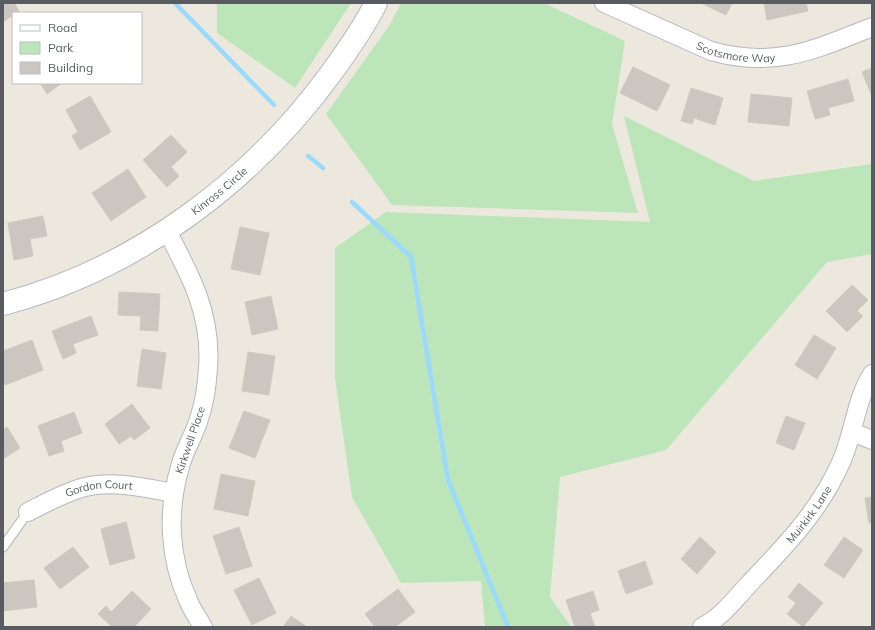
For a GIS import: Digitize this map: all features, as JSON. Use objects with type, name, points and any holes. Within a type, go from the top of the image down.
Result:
[{"type":"street","name":"Kinross Circle","points":[[3,304],[58,286],[100,268],[143,246],[185,219],[222,191],[255,161],[314,98],[347,51],[376,3]]},
{"type":"street","name":"Scotsmore Way","points":[[604,3],[711,51],[728,56],[754,59],[780,58],[806,52],[872,27]]},
{"type":"street","name":"Kirkwell Place","points":[[167,231],[194,284],[203,311],[208,346],[208,368],[205,395],[198,421],[180,466],[174,493],[171,521],[179,578],[188,601],[203,627]]},
{"type":"street","name":"Muirkirk Lane","points":[[702,627],[721,614],[797,533],[817,507],[834,479],[843,459],[861,399],[872,374]]},
{"type":"street","points":[[852,432],[872,440]]},
{"type":"street","name":"Gordon Court","points":[[28,512],[64,494],[84,487],[105,484],[126,484],[174,493]]},
{"type":"lane","points":[[3,547],[28,512]]},
{"type":"green space","points":[[217,3],[351,3],[295,88],[217,33]]},
{"type":"green space","points":[[401,3],[544,3],[625,41],[612,124],[638,213],[392,205],[326,114],[389,26]]},
{"type":"green space","points":[[624,116],[754,181],[872,164],[872,254],[827,262],[666,450],[560,477],[550,597],[571,627],[485,627],[481,581],[401,583],[352,497],[335,378],[335,248],[386,212],[650,222]]},
{"type":"building","points":[[3,3],[14,3],[19,11],[12,12],[12,16],[3,22]]},
{"type":"building","points":[[701,3],[732,3],[726,15]]},
{"type":"building","points":[[764,3],[806,3],[808,11],[767,20]]},
{"type":"building","points":[[633,67],[670,85],[657,111],[620,93]]},
{"type":"building","points":[[872,68],[872,96],[862,72]]},
{"type":"building","points":[[848,79],[854,101],[828,108],[830,115],[815,119],[807,91]]},
{"type":"building","points":[[41,84],[61,84],[47,94]]},
{"type":"building","points":[[691,88],[723,98],[715,125],[694,118],[692,124],[681,121]]},
{"type":"building","points":[[751,94],[792,98],[789,126],[748,122]]},
{"type":"building","points":[[90,96],[111,132],[80,150],[72,136],[78,132],[66,110]]},
{"type":"building","points":[[171,135],[187,152],[171,167],[179,176],[167,187],[143,160]]},
{"type":"building","points":[[128,169],[146,197],[111,221],[92,193]]},
{"type":"building","points":[[43,216],[47,236],[30,239],[33,256],[14,260],[8,223]]},
{"type":"building","points":[[240,227],[269,233],[260,275],[231,269]]},
{"type":"building","points":[[852,285],[868,300],[857,311],[863,316],[847,332],[826,311]]},
{"type":"building","points":[[119,292],[160,294],[158,331],[140,330],[141,316],[118,315]]},
{"type":"building","points":[[271,296],[278,329],[252,335],[245,302]]},
{"type":"building","points":[[91,316],[98,335],[73,344],[76,353],[63,359],[52,331]]},
{"type":"building","points":[[814,335],[836,348],[817,379],[795,365]]},
{"type":"building","points":[[32,340],[43,370],[5,385],[3,380],[3,351]]},
{"type":"building","points":[[142,349],[166,353],[161,389],[137,386]]},
{"type":"building","points":[[248,352],[275,356],[269,395],[242,391]]},
{"type":"building","points":[[132,404],[150,428],[134,440],[131,436],[119,444],[105,424]]},
{"type":"building","points":[[244,411],[270,420],[255,458],[229,448]]},
{"type":"building","points":[[74,412],[82,433],[61,441],[64,451],[49,456],[38,426]]},
{"type":"building","points":[[786,416],[805,423],[794,450],[776,443]]},
{"type":"building","points":[[7,427],[20,448],[3,459],[3,430]]},
{"type":"building","points":[[221,474],[255,481],[248,516],[214,509]]},
{"type":"building","points":[[872,497],[872,522],[869,523],[865,498]]},
{"type":"building","points":[[126,522],[135,558],[110,565],[101,529]]},
{"type":"building","points":[[239,527],[252,566],[226,574],[213,536]]},
{"type":"building","points":[[700,537],[716,552],[697,574],[681,559]]},
{"type":"building","points":[[844,537],[863,550],[844,578],[824,565]]},
{"type":"building","points":[[73,547],[89,567],[60,589],[44,568]]},
{"type":"building","points":[[645,561],[653,584],[626,594],[618,571]]},
{"type":"building","points":[[259,578],[276,613],[252,625],[234,590]]},
{"type":"building","points":[[34,580],[37,607],[3,611],[3,583]]},
{"type":"building","points":[[799,583],[823,603],[803,627],[787,614],[796,603],[788,597]]},
{"type":"building","points":[[398,589],[415,612],[395,627],[375,627],[365,614]]},
{"type":"building","points":[[132,591],[151,609],[134,627],[112,627],[98,614],[106,606],[111,612]]},
{"type":"building","points":[[593,591],[599,610],[590,613],[595,627],[575,627],[566,600]]},
{"type":"building","points":[[291,616],[307,627],[283,627]]},
{"type":"waterway","points":[[175,3],[274,105]]},
{"type":"waterway","points":[[308,156],[323,168]]},
{"type":"waterway","points":[[352,202],[411,257],[448,480],[508,627]]}]
